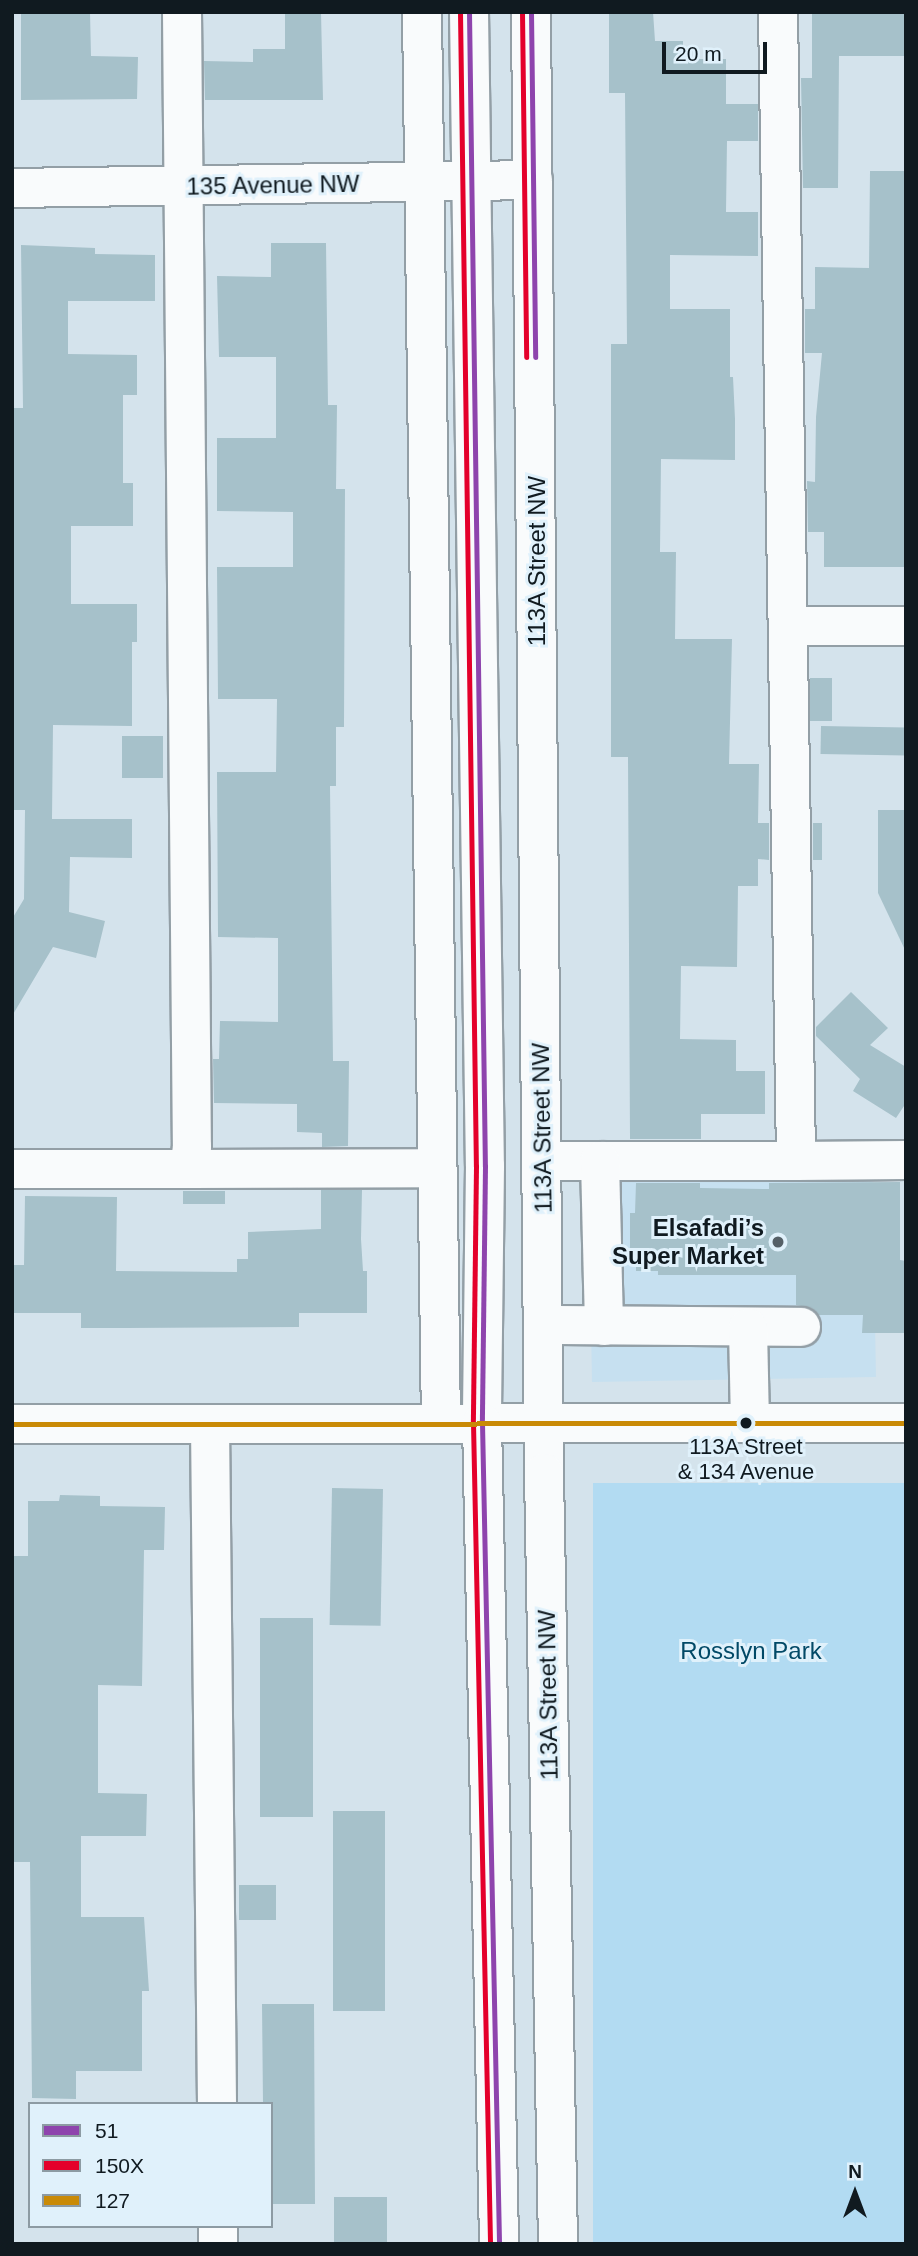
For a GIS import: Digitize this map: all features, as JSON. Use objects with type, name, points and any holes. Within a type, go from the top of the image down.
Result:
[{"type":"main road","points":[[182,12],[181,187],[192,1147],[189,1169]]},
{"type":"main road","points":[[422,12],[441,1423]]},
{"type":"main road","points":[[469,12],[485,1166],[482,1423],[499,2244]]},
{"type":"main road","name":"113A Street NW","points":[[531,12],[544,1423],[558,2244]]},
{"type":"main road","points":[[778,12],[796,1161]]},
{"type":"main road","name":"135 Avenue NW","points":[[12,188],[533,180]]},
{"type":"main road","points":[[788,626],[906,626]]},
{"type":"main road","points":[[542,1161],[906,1160]]},
{"type":"main road","points":[[600,1161],[604,1326]]},
{"type":"main road","points":[[12,1169],[436,1168]]},
{"type":"main road","points":[[544,1325],[801,1327]]},
{"type":"main road","points":[[748,1328],[750,1424]]},
{"type":"main road","points":[[12,1424],[906,1423]]},
{"type":"main road","points":[[211,1424],[216,2102]]},
{"type":"shaded area","points":[[872,1150],[876,1377],[592,1382],[588,1155]]},
{"type":"green space","name":"Rosslyn Park","points":[[593,1483],[906,1483],[906,2244],[593,2244]]},
{"type":"building","points":[[21,12],[90,12],[91,56],[138,57],[137,99],[21,100]]},
{"type":"building","points":[[285,12],[321,12],[323,100],[205,100],[204,61],[253,62],[253,49],[285,49]]},
{"type":"building","points":[[609,12],[653,12],[655,41],[683,41],[683,59],[726,59],[726,104],[758,104],[758,141],[727,141],[726,212],[758,212],[758,256],[670,255],[670,309],[730,309],[730,377],[733,377],[735,419],[735,460],[661,459],[660,552],[676,552],[675,639],[732,639],[729,764],[759,764],[758,823],[769,823],[769,860],[758,859],[758,886],[738,886],[737,967],[681,966],[680,1039],[736,1040],[736,1071],[765,1071],[765,1114],[701,1114],[701,1139],[630,1139],[628,757],[611,757],[611,344],[627,344],[625,93],[609,93]]},
{"type":"building","points":[[812,12],[906,12],[906,56],[839,56],[838,188],[803,188],[801,78],[812,78]]},
{"type":"building","points":[[870,171],[906,171],[906,567],[824,567],[824,532],[808,532],[807,481],[815,482],[816,417],[822,353],[805,353],[805,309],[815,309],[815,267],[869,268]]},
{"type":"building","points":[[271,243],[326,243],[328,405],[337,405],[336,489],[345,489],[344,727],[336,727],[336,786],[330,786],[333,1061],[349,1061],[348,1146],[322,1147],[322,1133],[297,1132],[297,1104],[214,1103],[213,1059],[219,1059],[220,1021],[278,1022],[278,938],[218,937],[217,772],[276,772],[277,699],[218,699],[217,567],[293,567],[293,512],[217,511],[217,438],[276,438],[276,357],[219,357],[217,276],[271,277]]},
{"type":"building","points":[[21,245],[95,248],[95,254],[155,255],[155,301],[68,301],[68,354],[137,355],[137,395],[123,395],[123,483],[133,483],[133,526],[71,526],[71,604],[137,604],[137,642],[132,642],[132,726],[53,725],[52,819],[132,819],[132,858],[70,857],[69,912],[105,921],[96,958],[53,947],[12,1016],[12,919],[24,899],[25,810],[12,810],[12,408],[23,408]]},
{"type":"building","points":[[810,678],[832,678],[832,721],[810,721]]},
{"type":"building","points":[[821,726],[906,727],[905,755],[821,754]]},
{"type":"building","points":[[122,736],[163,736],[163,778],[122,778]]},
{"type":"building","points":[[878,810],[906,810],[906,952],[878,893]]},
{"type":"building","points":[[813,823],[822,823],[822,860],[813,860]]},
{"type":"building","points":[[851,992],[888,1028],[870,1045],[906,1067],[906,1103],[896,1118],[853,1091],[860,1079],[816,1036],[816,1027]]},
{"type":"building","points":[[900,1182],[900,1260],[906,1261],[906,1333],[862,1333],[863,1315],[819,1315],[811,1308],[796,1305],[796,1275],[658,1275],[658,1271],[636,1271],[636,1248],[630,1248],[630,1213],[635,1213],[636,1183],[700,1183],[700,1188],[769,1189],[769,1183]]},
{"type":"building","points":[[321,1190],[362,1190],[361,1239],[363,1271],[367,1271],[367,1313],[299,1313],[299,1327],[81,1328],[81,1313],[12,1313],[12,1265],[24,1265],[25,1196],[117,1197],[116,1271],[237,1272],[237,1259],[248,1259],[248,1232],[321,1229]]},
{"type":"building","points":[[183,1191],[225,1191],[225,1204],[183,1204]]},
{"type":"building","points":[[332,1488],[383,1489],[381,1626],[330,1625]]},
{"type":"building","points":[[60,1495],[100,1496],[100,1506],[165,1507],[164,1550],[144,1550],[142,1686],[98,1685],[98,1793],[147,1794],[146,1836],[81,1836],[81,1917],[144,1917],[149,1991],[142,1991],[142,2071],[76,2071],[76,2099],[32,2098],[30,1862],[13,1862],[13,1556],[28,1556],[28,1501],[59,1501]]},
{"type":"building","points":[[260,1618],[313,1618],[313,1817],[260,1817]]},
{"type":"building","points":[[333,1811],[385,1811],[385,2011],[333,2011]]},
{"type":"building","points":[[239,1885],[276,1885],[276,1920],[239,1920]]},
{"type":"building","points":[[262,2004],[314,2004],[315,2204],[273,2204],[273,2102],[263,2102]]},
{"type":"building","points":[[334,2197],[387,2197],[387,2244],[334,2244]]},
{"type":"transit line","name":"150X","points":[[460,12],[476,1166],[473,1423],[490,2244]]},
{"type":"transit line","name":"51","points":[[469,12],[485,1166],[482,1423],[499,2244]]},
{"type":"transit line","name":"150X","points":[[522,12],[526,357]]},
{"type":"transit line","name":"51","points":[[531,12],[535,357]]},
{"type":"transit line","name":"127","points":[[12,1424],[906,1423]]},
{"type":"place","name":"Elsafadi’s Super Market","points":[[778,1242]]},
{"type":"place","name":"113A Street & 134 Avenue","points":[[746,1423]]}]
